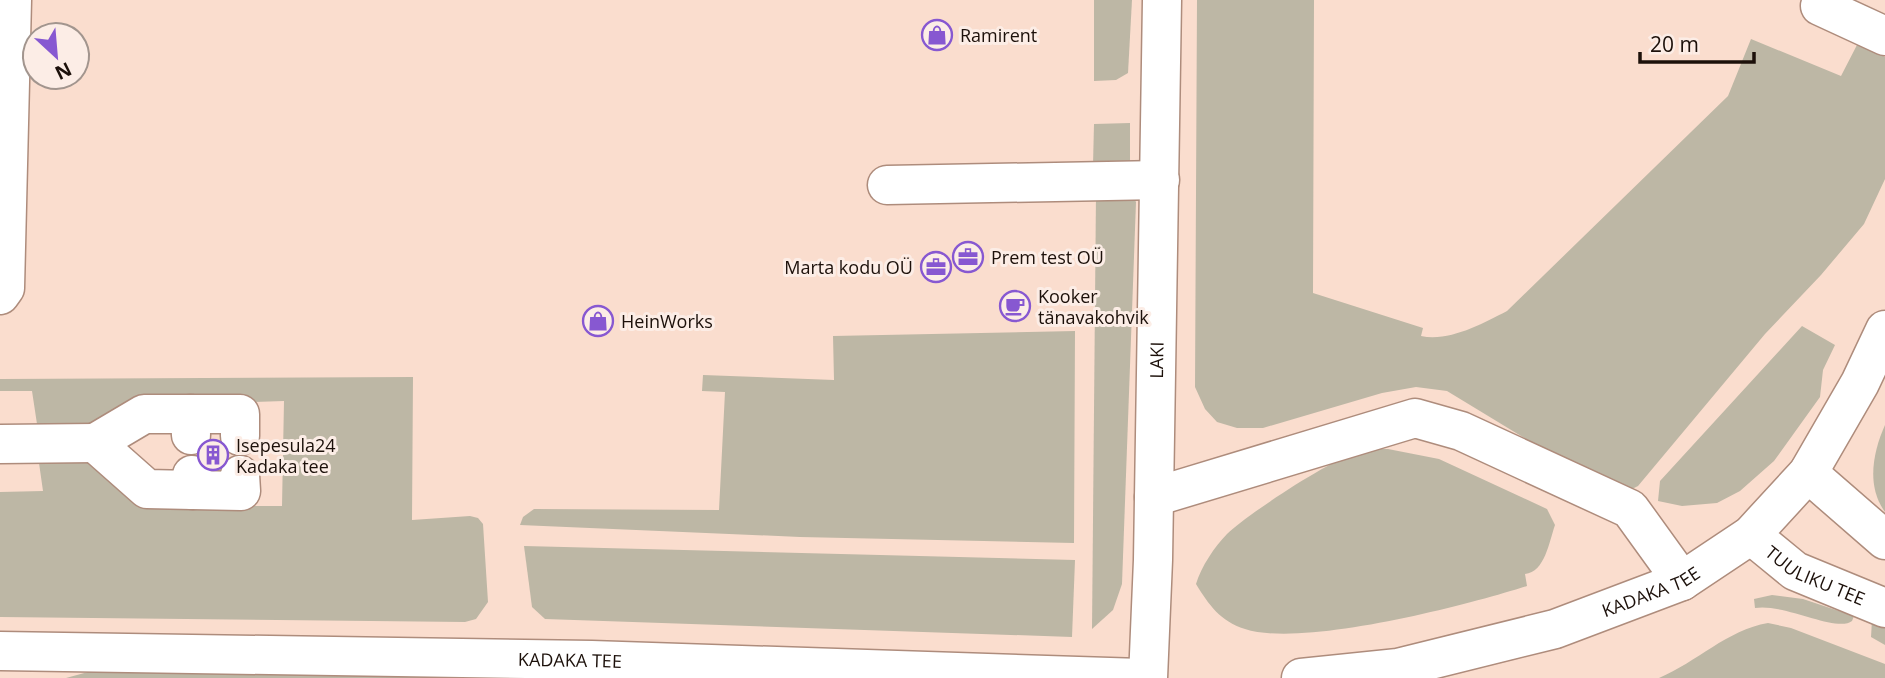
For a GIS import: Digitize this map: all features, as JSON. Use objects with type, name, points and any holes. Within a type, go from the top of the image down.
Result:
[{"type":"main road","points":[[0,295],[5,288],[12,0]]},
{"type":"main road","name":"LAKI","points":[[1148,678],[1154,497],[1162,0]]},
{"type":"main road","points":[[1820,6],[1885,36]]},
{"type":"main road","points":[[887,185],[1160,180]]},
{"type":"main road","name":"KADAKA TEE","points":[[1301,678],[1399,673],[1555,629],[1682,581],[1751,536],[1808,473],[1860,383],[1885,330]]},
{"type":"main road","points":[[0,444],[95,443],[144,414],[190,425],[240,414],[240,436]]},
{"type":"main road","points":[[1154,497],[1415,418],[1461,431],[1630,509],[1682,581]]},
{"type":"main road","points":[[95,443],[147,489],[193,483],[241,491],[240,475]]},
{"type":"main road","points":[[1808,473],[1885,540]]},
{"type":"main road","name":"TUULIKU TEE","points":[[1751,536],[1794,571],[1885,608]]},
{"type":"main road","name":"KADAKA TEE","points":[[0,651],[591,669],[1141,678]]},
{"type":"shaded area","points":[[1094,0],[1132,0],[1128,73],[1116,80],[1094,81]]},
{"type":"shaded area","points":[[1197,0],[1314,0],[1313,293],[1423,328],[1421,336],[1454,334],[1507,311],[1728,96],[1751,39],[1841,76],[1858,43],[1885,57],[1885,179],[1864,224],[1821,275],[1765,334],[1638,486],[1630,490],[1541,448],[1447,391],[1416,387],[1382,393],[1263,428],[1237,428],[1217,422],[1205,409],[1195,387]]},
{"type":"shaded area","points":[[1130,123],[1130,165],[1093,165],[1094,124]]},
{"type":"shaded area","points":[[1096,193],[1131,193],[1136,202],[1122,584],[1113,610],[1092,629]]},
{"type":"shaded area","points":[[1802,326],[1835,345],[1823,370],[1820,397],[1774,461],[1740,491],[1717,503],[1682,506],[1658,501],[1660,481]]},
{"type":"shaded area","points":[[1075,331],[1074,543],[800,537],[520,525],[523,517],[534,509],[719,510],[725,392],[702,391],[703,375],[834,380],[833,336]]},
{"type":"shaded area","points":[[413,377],[412,520],[470,516],[478,518],[483,524],[488,602],[476,619],[465,622],[0,617],[0,492],[43,491],[39,463],[93,462],[139,506],[282,506],[284,401],[150,406],[89,424],[37,424],[32,391],[0,391],[0,379]]},
{"type":"shaded area","points":[[1885,425],[1885,512],[1875,491],[1873,469],[1877,446]]},
{"type":"shaded area","points":[[1388,449],[1439,459],[1547,509],[1555,525],[1542,562],[1532,572],[1525,574],[1527,586],[1386,622],[1305,633],[1271,633],[1245,629],[1229,622],[1216,611],[1196,584],[1209,557],[1227,534],[1272,500],[1331,464],[1361,451]]},
{"type":"shaded area","points":[[524,546],[1075,560],[1072,637],[545,619],[532,607]]},
{"type":"shaded area","points":[[1772,595],[1803,599],[1854,616],[1852,621],[1845,624],[1780,610],[1755,608],[1754,599]]},
{"type":"shaded area","points":[[1872,620],[1885,625],[1885,645],[1871,637]]},
{"type":"shaded area","points":[[1768,623],[1791,628],[1885,664],[1885,678],[1659,678],[1739,632]]},
{"type":"shaded area","points":[[138,670],[464,678],[66,678],[88,672]]},
{"type":"place","name":"Ramirent","points":[[937,35]]},
{"type":"place","name":"Prem test OÜ","points":[[968,257]]},
{"type":"place","name":"Marta kodu OÜ","points":[[936,267]]},
{"type":"place","name":"Kooker tänavakohvik","points":[[1015,306]]},
{"type":"place","name":"HeinWorks","points":[[598,321]]},
{"type":"place","name":"Isepesula24 Kadaka tee","points":[[213,455]]}]
